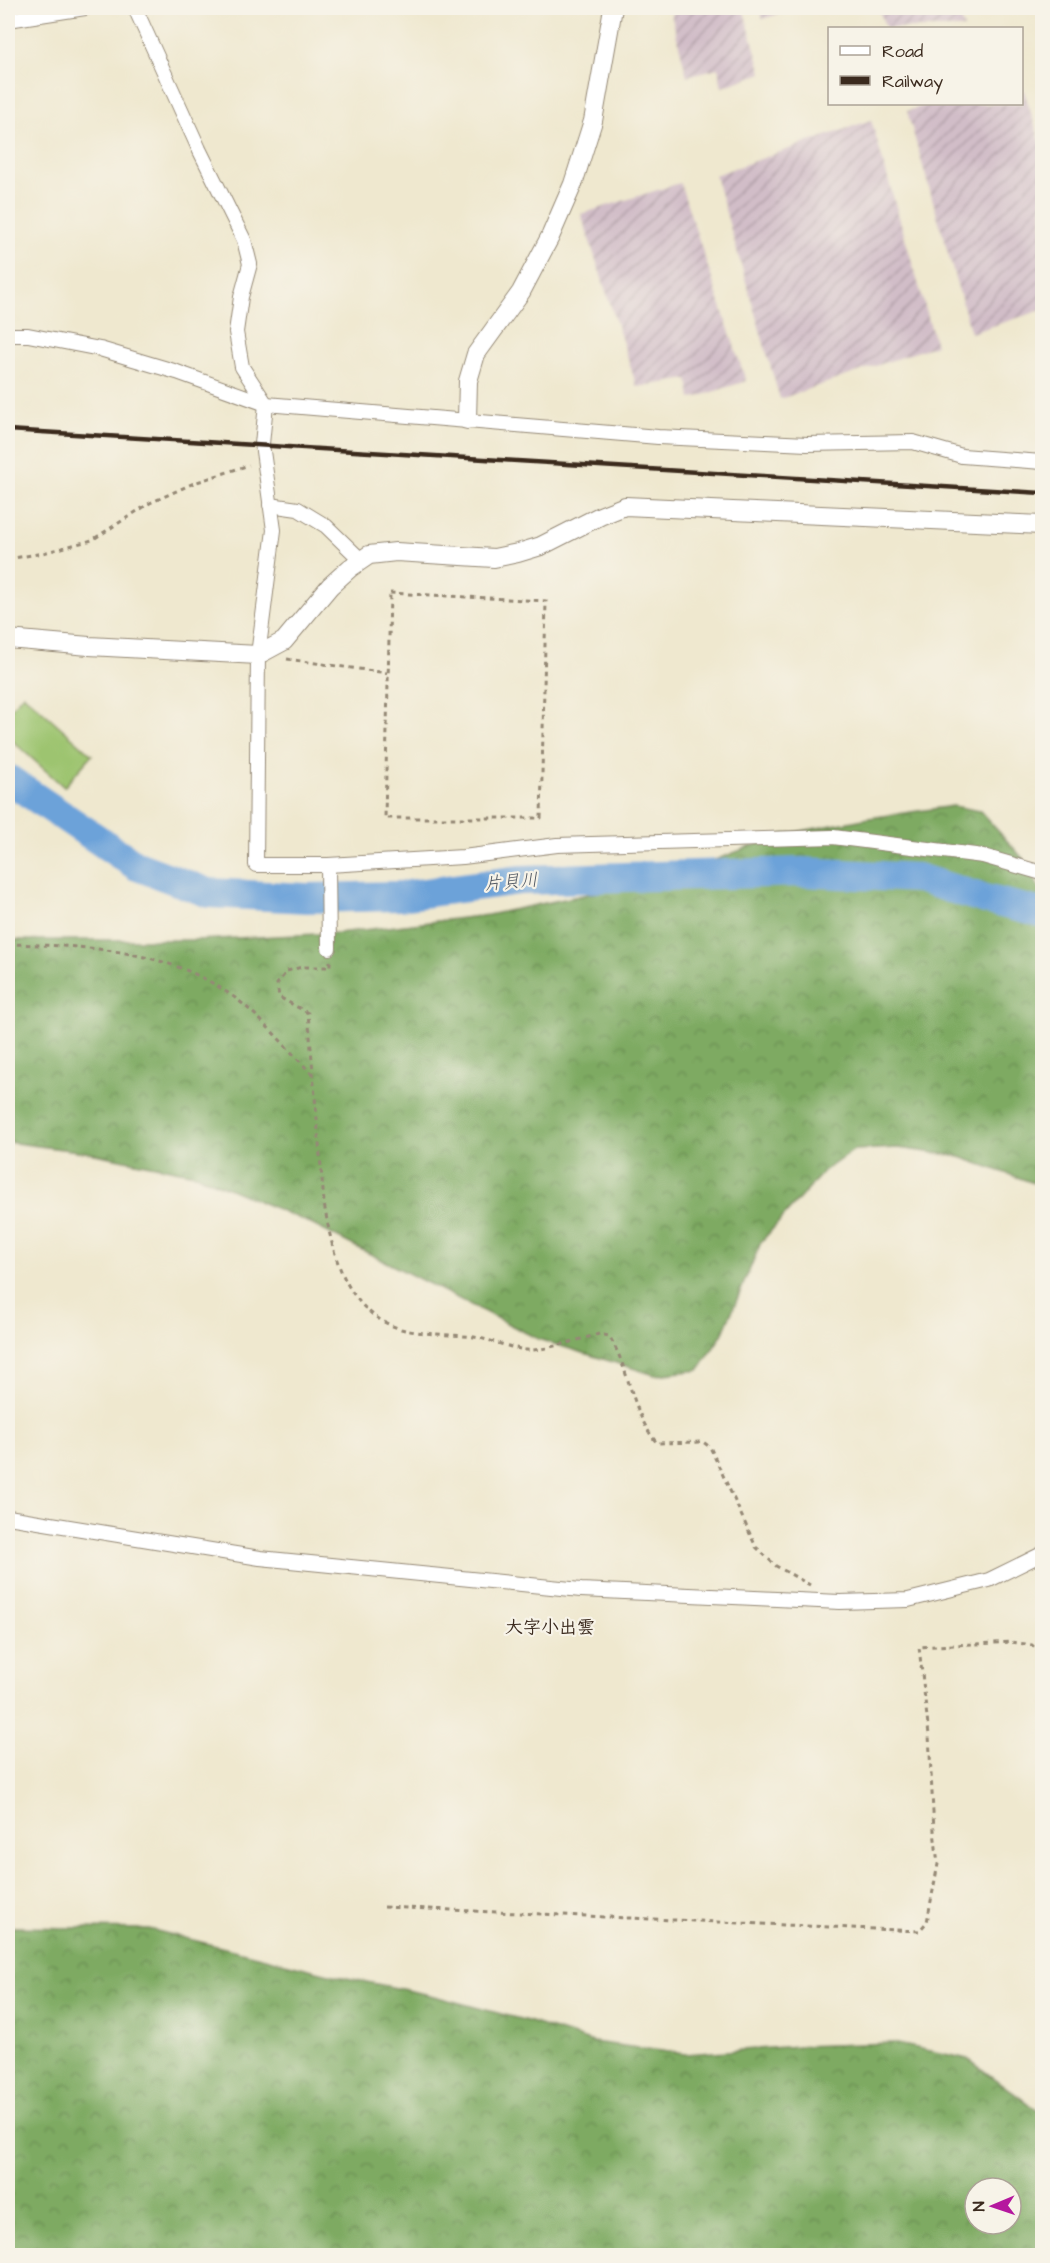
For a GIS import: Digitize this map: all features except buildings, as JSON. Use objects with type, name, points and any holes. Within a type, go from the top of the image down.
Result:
[{"type":"street","points":[[8,20],[85,8]]},
{"type":"street","points":[[135,8],[199,150],[244,240],[250,264],[241,297],[236,333],[242,367],[266,404],[262,444],[274,530],[258,656],[256,866],[328,865],[462,857],[557,845],[833,837],[983,856],[1042,873]]},
{"type":"street","points":[[467,420],[468,381],[476,354],[521,292],[550,237],[573,184],[592,121],[613,8]]},
{"type":"street","points":[[8,334],[28,335],[100,349],[177,372],[266,404],[658,436],[807,444],[913,442],[962,456],[1042,462]]},
{"type":"street","points":[[270,505],[298,509],[326,526],[361,560]]},
{"type":"street","points":[[8,639],[258,656],[284,641],[330,586],[369,555],[396,552],[494,558],[518,554],[541,546],[625,506],[1042,525]]},
{"type":"street","points":[[328,865],[329,948]]},
{"type":"street","points":[[8,1517],[260,1558],[580,1590],[840,1602],[908,1600],[989,1580],[1042,1554]]},
{"type":"path","points":[[8,559],[43,553],[92,540],[150,503],[195,483],[264,460]]},
{"type":"path","points":[[390,593],[546,601],[541,818],[385,818],[387,673],[390,593]]},
{"type":"path","points":[[258,656],[387,673]]},
{"type":"path","points":[[8,944],[98,949],[146,956],[181,967],[225,990],[312,1074]]},
{"type":"path","points":[[329,948],[330,967],[302,967],[287,970],[277,984],[279,997],[308,1013],[324,1203],[329,1233],[340,1272],[352,1293],[365,1308],[400,1328],[475,1338],[530,1351],[599,1334],[609,1336],[615,1345],[642,1419],[657,1443],[703,1442],[710,1447],[756,1546],[776,1566],[813,1586]]},
{"type":"path","points":[[384,1908],[919,1931],[927,1922],[938,1864],[929,1735],[919,1647],[1011,1642],[1032,1645],[1042,1656]]},
{"type":"shaded area","points":[[684,8],[743,8],[762,73],[722,87],[718,68],[687,76],[671,14]]},
{"type":"shaded area","points":[[759,8],[798,8],[762,19]]},
{"type":"shaded area","points":[[878,8],[957,8],[964,27],[886,27]]},
{"type":"shaded area","points":[[1023,88],[1042,147],[1042,310],[971,333],[907,111],[927,105],[1023,105]]},
{"type":"shaded area","points":[[871,120],[936,345],[780,399],[715,175]]},
{"type":"shaded area","points":[[680,183],[746,381],[691,399],[688,379],[637,387],[581,214]]},
{"type":"green space","points":[[23,694],[92,755],[64,787],[8,737],[8,712]]},
{"type":"green space","points":[[953,806],[980,811],[1027,863],[1042,895],[1042,1186],[957,1156],[898,1148],[854,1150],[824,1171],[761,1242],[723,1333],[699,1370],[655,1375],[538,1339],[303,1220],[195,1174],[85,1152],[8,1142],[8,940],[195,940],[338,933],[488,915],[670,877],[781,835],[869,818]]},
{"type":"green space","points":[[8,1927],[149,1929],[337,1976],[426,1994],[524,2020],[593,2042],[685,2054],[799,2046],[893,2043],[968,2059],[1042,2114],[1042,2255],[8,2255]]},
{"type":"waterway","name":"片貝川","points":[[8,779],[137,866],[209,893],[307,898],[401,896],[520,880],[802,872],[918,878],[985,899],[1042,913]]},
{"type":"railway","points":[[8,430],[1042,493]]},
{"type":"district","name":"大字小出雲","points":[[550,1627]]}]
